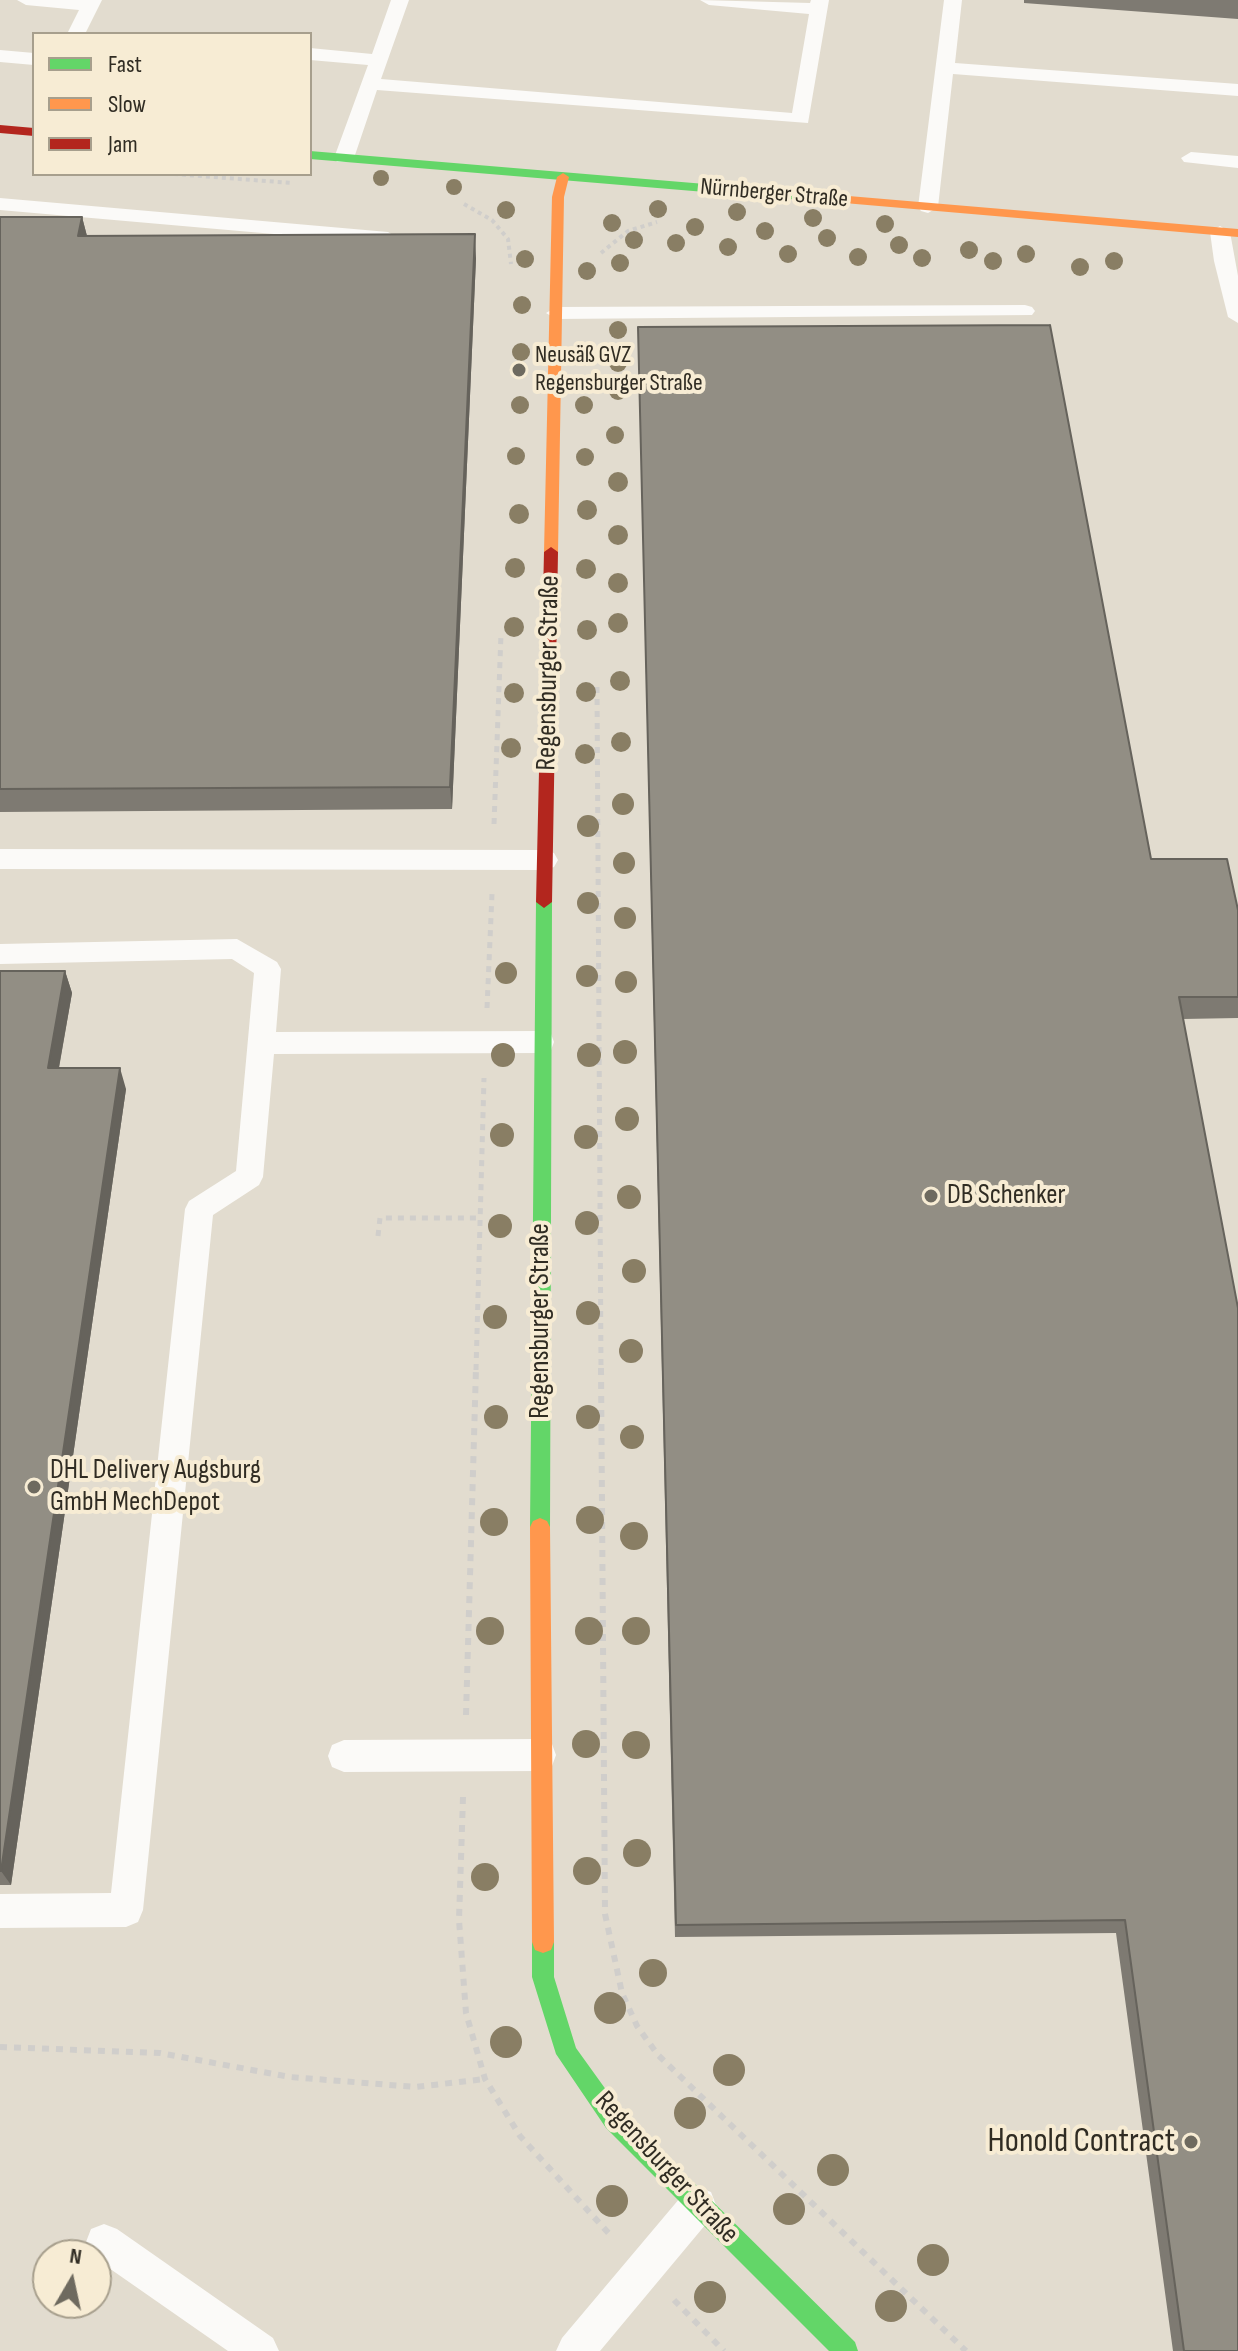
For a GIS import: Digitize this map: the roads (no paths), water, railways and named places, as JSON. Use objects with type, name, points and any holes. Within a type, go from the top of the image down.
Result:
[{"type":"street","points":[[0,129],[32,128]]},
{"type":"street","name":"Nürnberger Straße","points":[[312,155],[1229,233]]},
{"type":"street","name":"Regensburger Straße","points":[[563,177],[558,197],[541,1042],[540,1755],[543,1977],[567,2054],[614,2120],[846,2351]]},
{"type":"lane","points":[[26,0],[91,3],[80,32]]},
{"type":"lane","points":[[344,158],[400,0]]},
{"type":"lane","points":[[370,84],[801,119],[819,4],[709,0]]},
{"type":"lane","points":[[928,207],[953,0]]},
{"type":"lane","points":[[312,54],[379,60]]},
{"type":"lane","points":[[0,56],[32,59]]},
{"type":"lane","points":[[947,68],[1238,90]]},
{"type":"lane","points":[[1191,158],[1238,162]]},
{"type":"lane","points":[[0,204],[388,238]]},
{"type":"lane","points":[[1229,233],[1224,261],[1238,317]]},
{"type":"lane","points":[[556,313],[1025,311]]},
{"type":"lane","points":[[0,859],[545,860]]},
{"type":"lane","points":[[0,954],[237,949],[268,969],[249,1177],[199,1209],[126,1910],[0,1911]]},
{"type":"lane","points":[[262,1043],[541,1042]]},
{"type":"lane","points":[[344,1756],[540,1755]]},
{"type":"lane","points":[[575,2351],[698,2205]]},
{"type":"lane","points":[[112,2248],[260,2351]]},
{"type":"place","name":"Neusäß GVZ Regensburger Straße","points":[[519,370]]},
{"type":"place","name":"DB Schenker","points":[[931,1196]]},
{"type":"place","name":"DHL Delivery Augsburg GmbH MechDepot","points":[[34,1487]]},
{"type":"place","name":"Honold Contract","points":[[1191,2142]]}]
